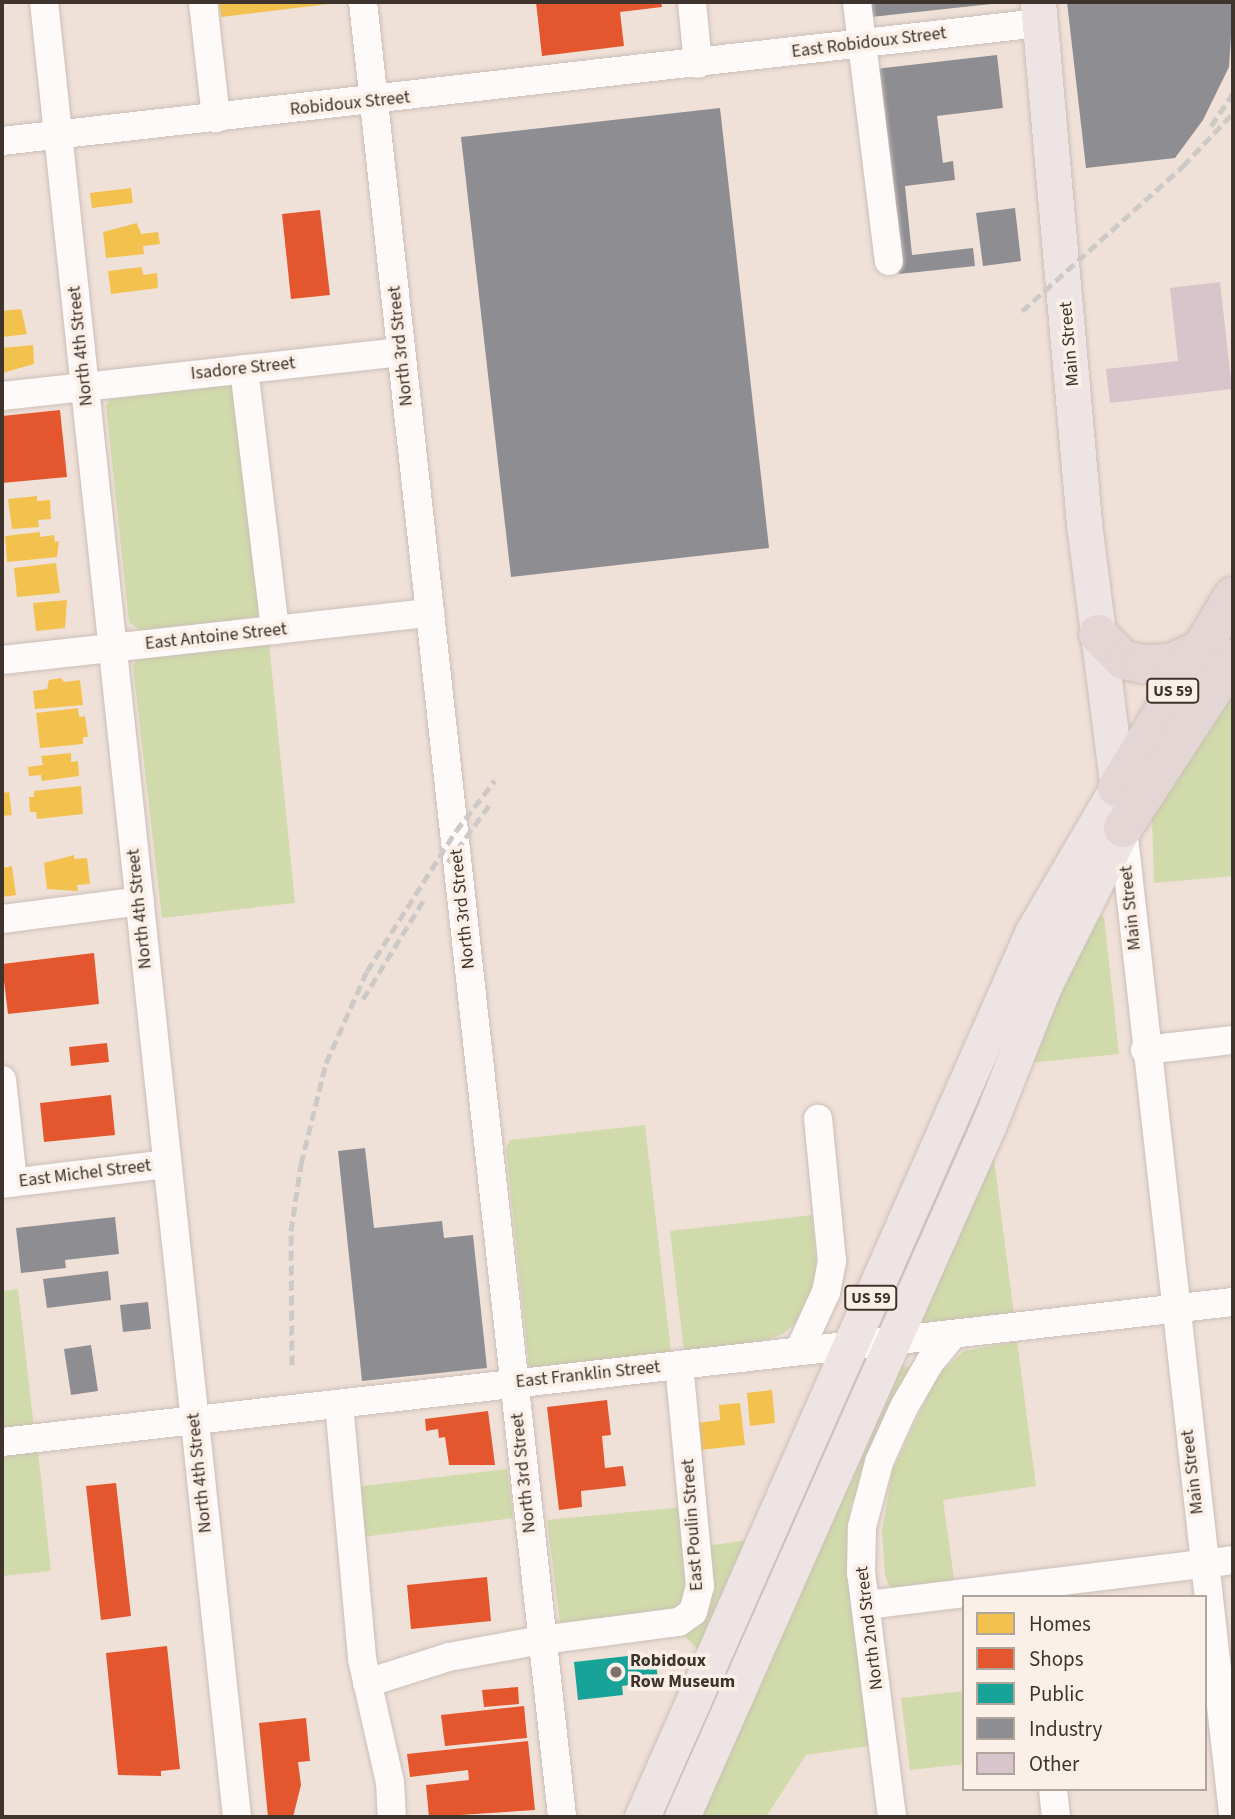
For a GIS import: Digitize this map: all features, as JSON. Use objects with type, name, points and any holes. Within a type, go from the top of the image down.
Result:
[{"type":"highway","name":"US 59","points":[[1123,828],[1216,654],[1233,596]]},
{"type":"highway","points":[[1098,634],[1123,660],[1143,664],[1171,663],[1216,654]]},
{"type":"highway","name":"US 59","points":[[1117,788],[1216,654]]},
{"type":"main road","name":"Main Street","points":[[1039,13],[1098,634],[1123,828]]},
{"type":"main road","name":"US 59","points":[[642,1817],[1032,933],[1117,788]]},
{"type":"main road","name":"US 59","points":[[682,1817],[989,1124],[1044,986],[1123,828]]},
{"type":"street","name":"North 4th Street","points":[[44,2],[236,1816]]},
{"type":"street","points":[[202,2],[216,118]]},
{"type":"street","name":"North 3rd Street","points":[[363,2],[562,1817]]},
{"type":"street","points":[[692,2],[698,64]]},
{"type":"street","points":[[857,2],[889,261]]},
{"type":"street","name":"East Robidoux Street","points":[[698,64],[862,44],[1039,13]]},
{"type":"street","name":"Robidoux Street","points":[[2,141],[374,102],[698,64]]},
{"type":"street","name":"Isadore Street","points":[[2,396],[401,352]]},
{"type":"street","points":[[244,369],[275,630]]},
{"type":"street","name":"East Antoine Street","points":[[2,660],[430,613]]},
{"type":"street","name":"Main Street","points":[[1123,828],[1173,1309],[1233,1813]]},
{"type":"street","points":[[2,919],[140,901]]},
{"type":"street","points":[[1145,1050],[1233,1040]]},
{"type":"street","points":[[2,1080],[8,1183]]},
{"type":"street","points":[[799,1351],[827,1292],[832,1261],[818,1119]]},
{"type":"street","name":"East Michel Street","points":[[8,1183],[167,1164]]},
{"type":"street","name":"East Franklin Street","points":[[2,1442],[1233,1302]]},
{"type":"street","name":"North 2nd Street","points":[[892,1817],[868,1605],[861,1573],[868,1494],[904,1407],[930,1362],[953,1335]]},
{"type":"street","name":"East Poulin Street","points":[[367,1683],[449,1657],[542,1640],[679,1622],[698,1602],[679,1365]]},
{"type":"street","points":[[339,1404],[367,1683],[390,1782],[393,1817]]},
{"type":"street","points":[[978,1595],[1033,1590],[1233,1560]]},
{"type":"street","points":[[868,1605],[962,1596]]},
{"type":"street","points":[[1053,1791],[1056,1817]]},
{"type":"green space","points":[[238,384],[263,617],[141,631],[129,622],[106,405],[111,399]]},
{"type":"green space","points":[[269,643],[295,903],[162,918],[133,666],[137,658]]},
{"type":"green space","points":[[1233,688],[1233,876],[1154,883],[1152,816]]},
{"type":"green space","points":[[1098,916],[1104,917],[1119,1054],[1028,1063]]},
{"type":"green space","points":[[645,1125],[671,1352],[535,1369],[529,1365],[506,1148],[510,1140]]},
{"type":"green space","points":[[993,1151],[1014,1315],[925,1325],[916,1321]]},
{"type":"green space","points":[[812,1215],[817,1272],[814,1293],[803,1316],[784,1333],[758,1344],[684,1353],[670,1231]]},
{"type":"green space","points":[[18,1289],[34,1427],[2,1431],[2,1291]]},
{"type":"green space","points":[[1017,1341],[1036,1486],[943,1500],[955,1586],[899,1593],[889,1586],[885,1575],[882,1532],[892,1472],[937,1376],[964,1351]]},
{"type":"green space","points":[[895,1366],[910,1367],[850,1507],[847,1530],[847,1566],[869,1746],[806,1755],[766,1817],[698,1817]]},
{"type":"green space","points":[[38,1452],[51,1571],[2,1576],[2,1456]]},
{"type":"green space","points":[[507,1469],[513,1518],[362,1537],[355,1487]]},
{"type":"green space","points":[[683,1507],[687,1605],[674,1614],[568,1627],[560,1623],[547,1520]]},
{"type":"green space","points":[[749,1540],[699,1650],[683,1635],[700,1619],[706,1546]]},
{"type":"green space","points":[[962,1691],[962,1764],[910,1770],[901,1698]]},
{"type":"building: Homes","points":[[219,2],[337,2],[337,3],[221,17]]},
{"type":"building: Homes","points":[[131,188],[133,203],[92,208],[90,193]]},
{"type":"building: Homes","points":[[137,223],[141,234],[158,232],[160,244],[143,246],[144,254],[106,258],[103,232]]},
{"type":"building: Homes","points":[[142,267],[143,275],[157,273],[158,288],[111,294],[108,271]]},
{"type":"building: Homes","points":[[21,309],[27,334],[2,337],[2,311]]},
{"type":"building: Homes","points":[[33,345],[34,364],[2,373],[2,348]]},
{"type":"building: Homes","points":[[37,496],[37,501],[50,500],[51,519],[38,520],[39,527],[12,529],[8,499]]},
{"type":"building: Homes","points":[[40,532],[40,537],[54,535],[55,542],[59,541],[57,557],[7,562],[5,536]]},
{"type":"building: Homes","points":[[56,563],[60,593],[17,597],[14,568]]},
{"type":"building: Homes","points":[[67,600],[65,628],[36,631],[33,603]]},
{"type":"building: Homes","points":[[61,678],[64,682],[80,680],[83,705],[35,709],[33,691],[47,689],[49,680]]},
{"type":"building: Homes","points":[[78,708],[79,717],[85,716],[88,737],[83,737],[83,744],[40,748],[36,713]]},
{"type":"building: Homes","points":[[71,753],[71,762],[78,761],[79,776],[42,781],[41,775],[29,776],[28,767],[43,765],[41,756]]},
{"type":"building: Homes","points":[[81,786],[83,814],[37,819],[36,812],[30,812],[29,797],[34,797],[34,791]]},
{"type":"building: Homes","points":[[9,792],[12,815],[2,816],[2,793]]},
{"type":"building: Homes","points":[[74,855],[74,859],[87,858],[90,884],[77,885],[78,891],[47,889],[44,863]]},
{"type":"building: Homes","points":[[12,866],[16,895],[2,897],[2,868]]},
{"type":"building: Homes","points":[[772,1390],[775,1423],[750,1426],[747,1393]]},
{"type":"building: Homes","points":[[740,1403],[745,1445],[700,1450],[697,1423],[720,1420],[719,1405]]},
{"type":"building: Shops","points":[[536,2],[661,2],[662,7],[620,12],[624,46],[542,56]]},
{"type":"building: Shops","points":[[320,210],[330,295],[291,299],[282,214]]},
{"type":"building: Shops","points":[[60,410],[67,477],[2,483],[2,416]]},
{"type":"building: Shops","points":[[94,953],[99,1004],[8,1014],[2,964]]},
{"type":"building: Shops","points":[[107,1043],[109,1062],[71,1066],[69,1047]]},
{"type":"building: Shops","points":[[111,1095],[115,1135],[44,1142],[40,1103]]},
{"type":"building: Shops","points":[[607,1400],[611,1435],[602,1436],[605,1468],[623,1466],[626,1486],[581,1491],[582,1507],[559,1510],[547,1407]]},
{"type":"building: Shops","points":[[488,1411],[495,1465],[449,1465],[445,1437],[439,1438],[438,1429],[426,1431],[425,1419]]},
{"type":"building: Shops","points":[[116,1483],[131,1616],[101,1620],[86,1486]]},
{"type":"building: Shops","points":[[487,1577],[491,1621],[411,1629],[407,1585]]},
{"type":"building: Shops","points":[[167,1646],[180,1769],[161,1771],[161,1776],[118,1775],[106,1653]]},
{"type":"building: Shops","points":[[518,1687],[519,1704],[484,1707],[482,1690]]},
{"type":"building: Shops","points":[[524,1706],[527,1738],[445,1746],[441,1715]]},
{"type":"building: Shops","points":[[306,1718],[310,1761],[298,1762],[301,1785],[293,1817],[268,1817],[259,1723]]},
{"type":"building: Shops","points":[[528,1741],[535,1810],[429,1817],[426,1785],[469,1780],[468,1770],[410,1777],[407,1754]]},
{"type":"building: Public","name":"Robidoux Row Museum","points":[[655,1653],[658,1681],[622,1686],[623,1695],[578,1700],[574,1662]]},
{"type":"building: Industry","points":[[870,2],[991,2],[991,4],[871,17]]},
{"type":"building: Industry","points":[[1067,2],[1233,2],[1229,67],[1203,120],[1175,158],[1086,168]]},
{"type":"building: Industry","points":[[997,55],[1003,108],[937,116],[943,163],[953,161],[955,180],[905,186],[912,255],[973,248],[975,266],[899,274],[875,69]]},
{"type":"building: Industry","points":[[720,108],[769,548],[511,577],[461,137]]},
{"type":"building: Industry","points":[[1015,208],[1021,261],[983,266],[976,213]]},
{"type":"building: Industry","points":[[365,1148],[374,1228],[442,1221],[444,1238],[473,1235],[487,1368],[362,1381],[338,1151]]},
{"type":"building: Industry","points":[[115,1217],[119,1254],[65,1260],[66,1268],[21,1273],[16,1228]]},
{"type":"building: Industry","points":[[108,1271],[111,1300],[47,1308],[43,1279]]},
{"type":"building: Industry","points":[[148,1302],[151,1329],[123,1332],[120,1305]]},
{"type":"building: Industry","points":[[91,1345],[98,1391],[71,1395],[64,1349]]},
{"type":"building: Other","points":[[1220,282],[1232,389],[1110,403],[1106,369],[1178,361],[1170,288]]},
{"type":"railway","points":[[1211,126],[1233,93]]},
{"type":"railway","points":[[1022,311],[1183,166],[1233,113]]},
{"type":"railway","points":[[292,1365],[291,1231],[301,1164],[326,1063],[367,971],[456,831],[495,780]]},
{"type":"railway","points":[[448,862],[490,804]]},
{"type":"railway","points":[[363,999],[425,898]]},
{"type":"place","name":"Robidoux Row Museum","points":[[616,1672]]}]
